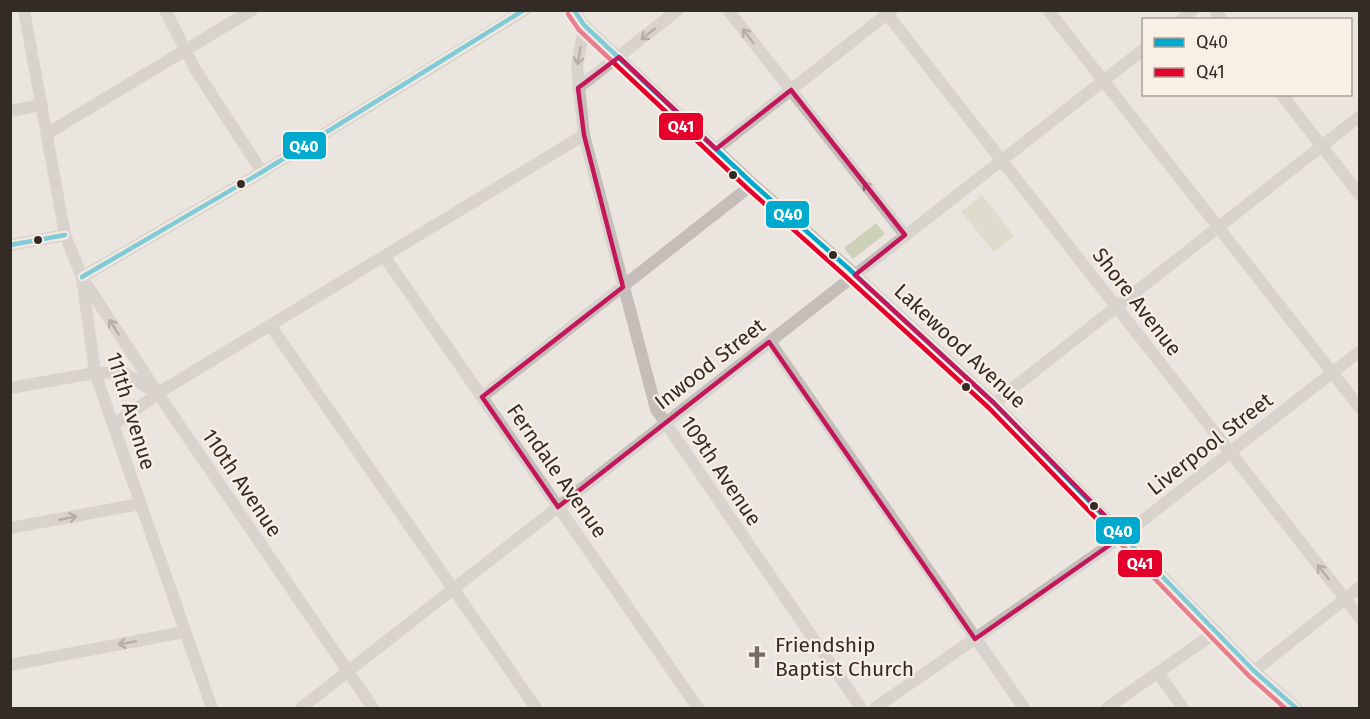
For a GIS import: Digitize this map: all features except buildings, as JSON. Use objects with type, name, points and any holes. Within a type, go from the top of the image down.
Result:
[{"type":"street","name":"111th Avenue","points":[[24,10],[65,235],[82,278],[95,373],[212,708]]},
{"type":"street","points":[[165,10],[184,51],[250,157],[262,172]]},
{"type":"street","points":[[48,133],[252,10]]},
{"type":"street","points":[[82,278],[262,172],[525,10]]},
{"type":"street","points":[[574,10],[584,25]]},
{"type":"street","points":[[578,88],[678,10]]},
{"type":"street","points":[[728,10],[905,235]]},
{"type":"street","points":[[1048,10],[1359,408]]},
{"type":"street","points":[[716,149],[888,12]]},
{"type":"street","name":"Shore Avenue","points":[[888,12],[1359,618]]},
{"type":"street","name":"Lakewood Avenue","points":[[584,25],[753,184],[994,403],[1254,671],[1296,708]]},
{"type":"street","name":"109th Avenue","points":[[584,25],[577,67],[584,135],[656,409],[861,708]]},
{"type":"street","name":"Inwood Street","points":[[301,708],[1142,50]]},
{"type":"street","points":[[1283,96],[1359,195]]},
{"type":"street","points":[[10,111],[42,105]]},
{"type":"street","points":[[994,403],[1359,116]]},
{"type":"street","points":[[113,425],[158,394],[270,325],[584,135]]},
{"type":"street","points":[[482,397],[753,184]]},
{"type":"street","points":[[10,245],[65,235]]},
{"type":"street","name":"Ferndale Avenue","points":[[384,256],[698,708]]},
{"type":"street","name":"110th Avenue","points":[[82,278],[158,394],[373,708]]},
{"type":"street","points":[[270,325],[536,708]]},
{"type":"street","points":[[770,342],[1024,708]]},
{"type":"street","name":"Liverpool Street","points":[[875,708],[1124,535],[1359,351]]},
{"type":"street","points":[[10,388],[95,373],[123,372],[158,394]]},
{"type":"street","points":[[10,528],[140,504]]},
{"type":"street","points":[[1254,671],[1359,587]]},
{"type":"street","points":[[10,665],[184,632]]},
{"type":"street","points":[[1107,708],[1216,632]]},
{"type":"street","points":[[1158,673],[1183,708]]},
{"type":"highlighted area","points":[[619,57],[716,149],[791,90],[905,235],[855,275],[994,403],[1124,535],[975,639],[769,342],[558,507],[482,397],[623,287],[584,135],[578,88]]},
{"type":"green space","points":[[982,195],[1014,236],[994,252],[961,212]]},
{"type":"green space","points":[[876,223],[885,234],[853,259],[844,248]]},
{"type":"transit line","name":"Q40","points":[[82,277],[262,172],[524,10]]},
{"type":"transit line","name":"Q40","points":[[574,10],[584,25],[753,184],[994,403],[1254,671],[1296,708]]},
{"type":"transit line","name":"Q41","points":[[568,14],[579,30],[748,189],[989,408],[1249,676],[1285,708]]},
{"type":"transit line","name":"Q40","points":[[10,245],[65,235]]},
{"type":"place","name":"Friendship Baptist Church","points":[[757,657]]}]
